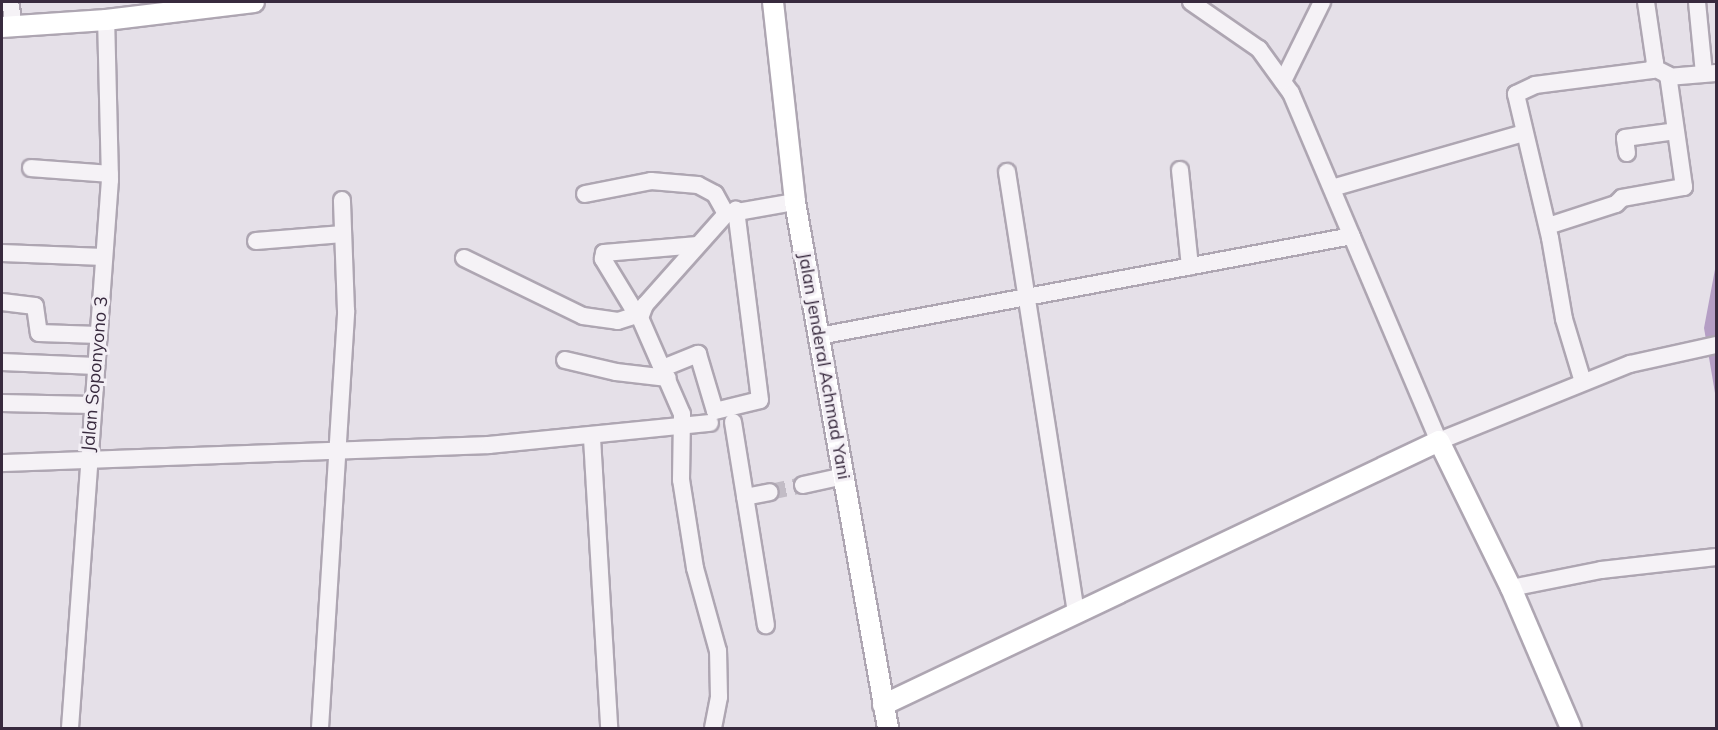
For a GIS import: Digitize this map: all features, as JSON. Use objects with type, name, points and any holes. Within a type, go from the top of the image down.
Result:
[{"type":"main road","points":[[8,26],[106,20],[206,3],[254,2]]},
{"type":"main road","name":"Jalan Jenderal Achmad Yani","points":[[772,2],[795,202],[888,729]]},
{"type":"main road","points":[[883,705],[1439,441],[1511,588],[1571,729]]},
{"type":"street","points":[[8,26],[10,2]]},
{"type":"street","points":[[1191,2],[1259,49],[1283,81],[1332,188],[1439,441],[1630,364],[1716,345]]},
{"type":"street","points":[[1283,81],[1322,2]]},
{"type":"street","points":[[1548,226],[1616,204],[1622,198],[1684,187],[1676,131],[1646,2]]},
{"type":"street","points":[[1583,382],[1564,319],[1548,226],[1516,94],[1524,88],[1647,72],[1710,73],[1697,2]]},
{"type":"street","name":"Jalan Soponyono 3","points":[[70,729],[87,459],[99,335],[110,174],[106,20]]},
{"type":"street","points":[[1627,153],[1625,138],[1676,131]]},
{"type":"street","points":[[1332,188],[1524,133]]},
{"type":"street","points":[[31,168],[110,174]]},
{"type":"street","points":[[1180,170],[1190,266]]},
{"type":"street","points":[[1007,172],[1024,295],[1076,614]]},
{"type":"street","points":[[565,360],[616,372],[665,373],[698,354],[715,411],[760,400],[731,212],[711,190],[688,183],[651,181],[585,194]]},
{"type":"street","points":[[320,729],[346,311],[342,200]]},
{"type":"street","points":[[464,258],[583,316],[623,321],[638,316],[698,245],[731,212],[795,202]]},
{"type":"street","points":[[256,241],[343,234]]},
{"type":"street","points":[[819,336],[1024,295],[1352,236]]},
{"type":"street","points":[[698,245],[604,253],[603,259],[638,316],[682,414],[681,480],[695,568],[718,651],[719,697],[713,729]]},
{"type":"street","points":[[2,253],[104,257]]},
{"type":"street","points":[[2,302],[35,306],[39,333],[99,335]]},
{"type":"street","points":[[2,362],[96,366]]},
{"type":"street","points":[[2,403],[92,405]]},
{"type":"street","points":[[733,422],[766,625]]},
{"type":"street","points":[[2,463],[338,452],[592,438],[710,423]]},
{"type":"street","points":[[592,438],[609,729]]},
{"type":"street","points":[[803,485],[844,477]]},
{"type":"street","points":[[745,497],[770,492]]},
{"type":"street","points":[[1511,588],[1601,570],[1716,557]]},
{"type":"shaded area","points":[[1716,264],[1716,399],[1704,328]]},
{"type":"tunnel","points":[[770,492],[803,485]]}]
